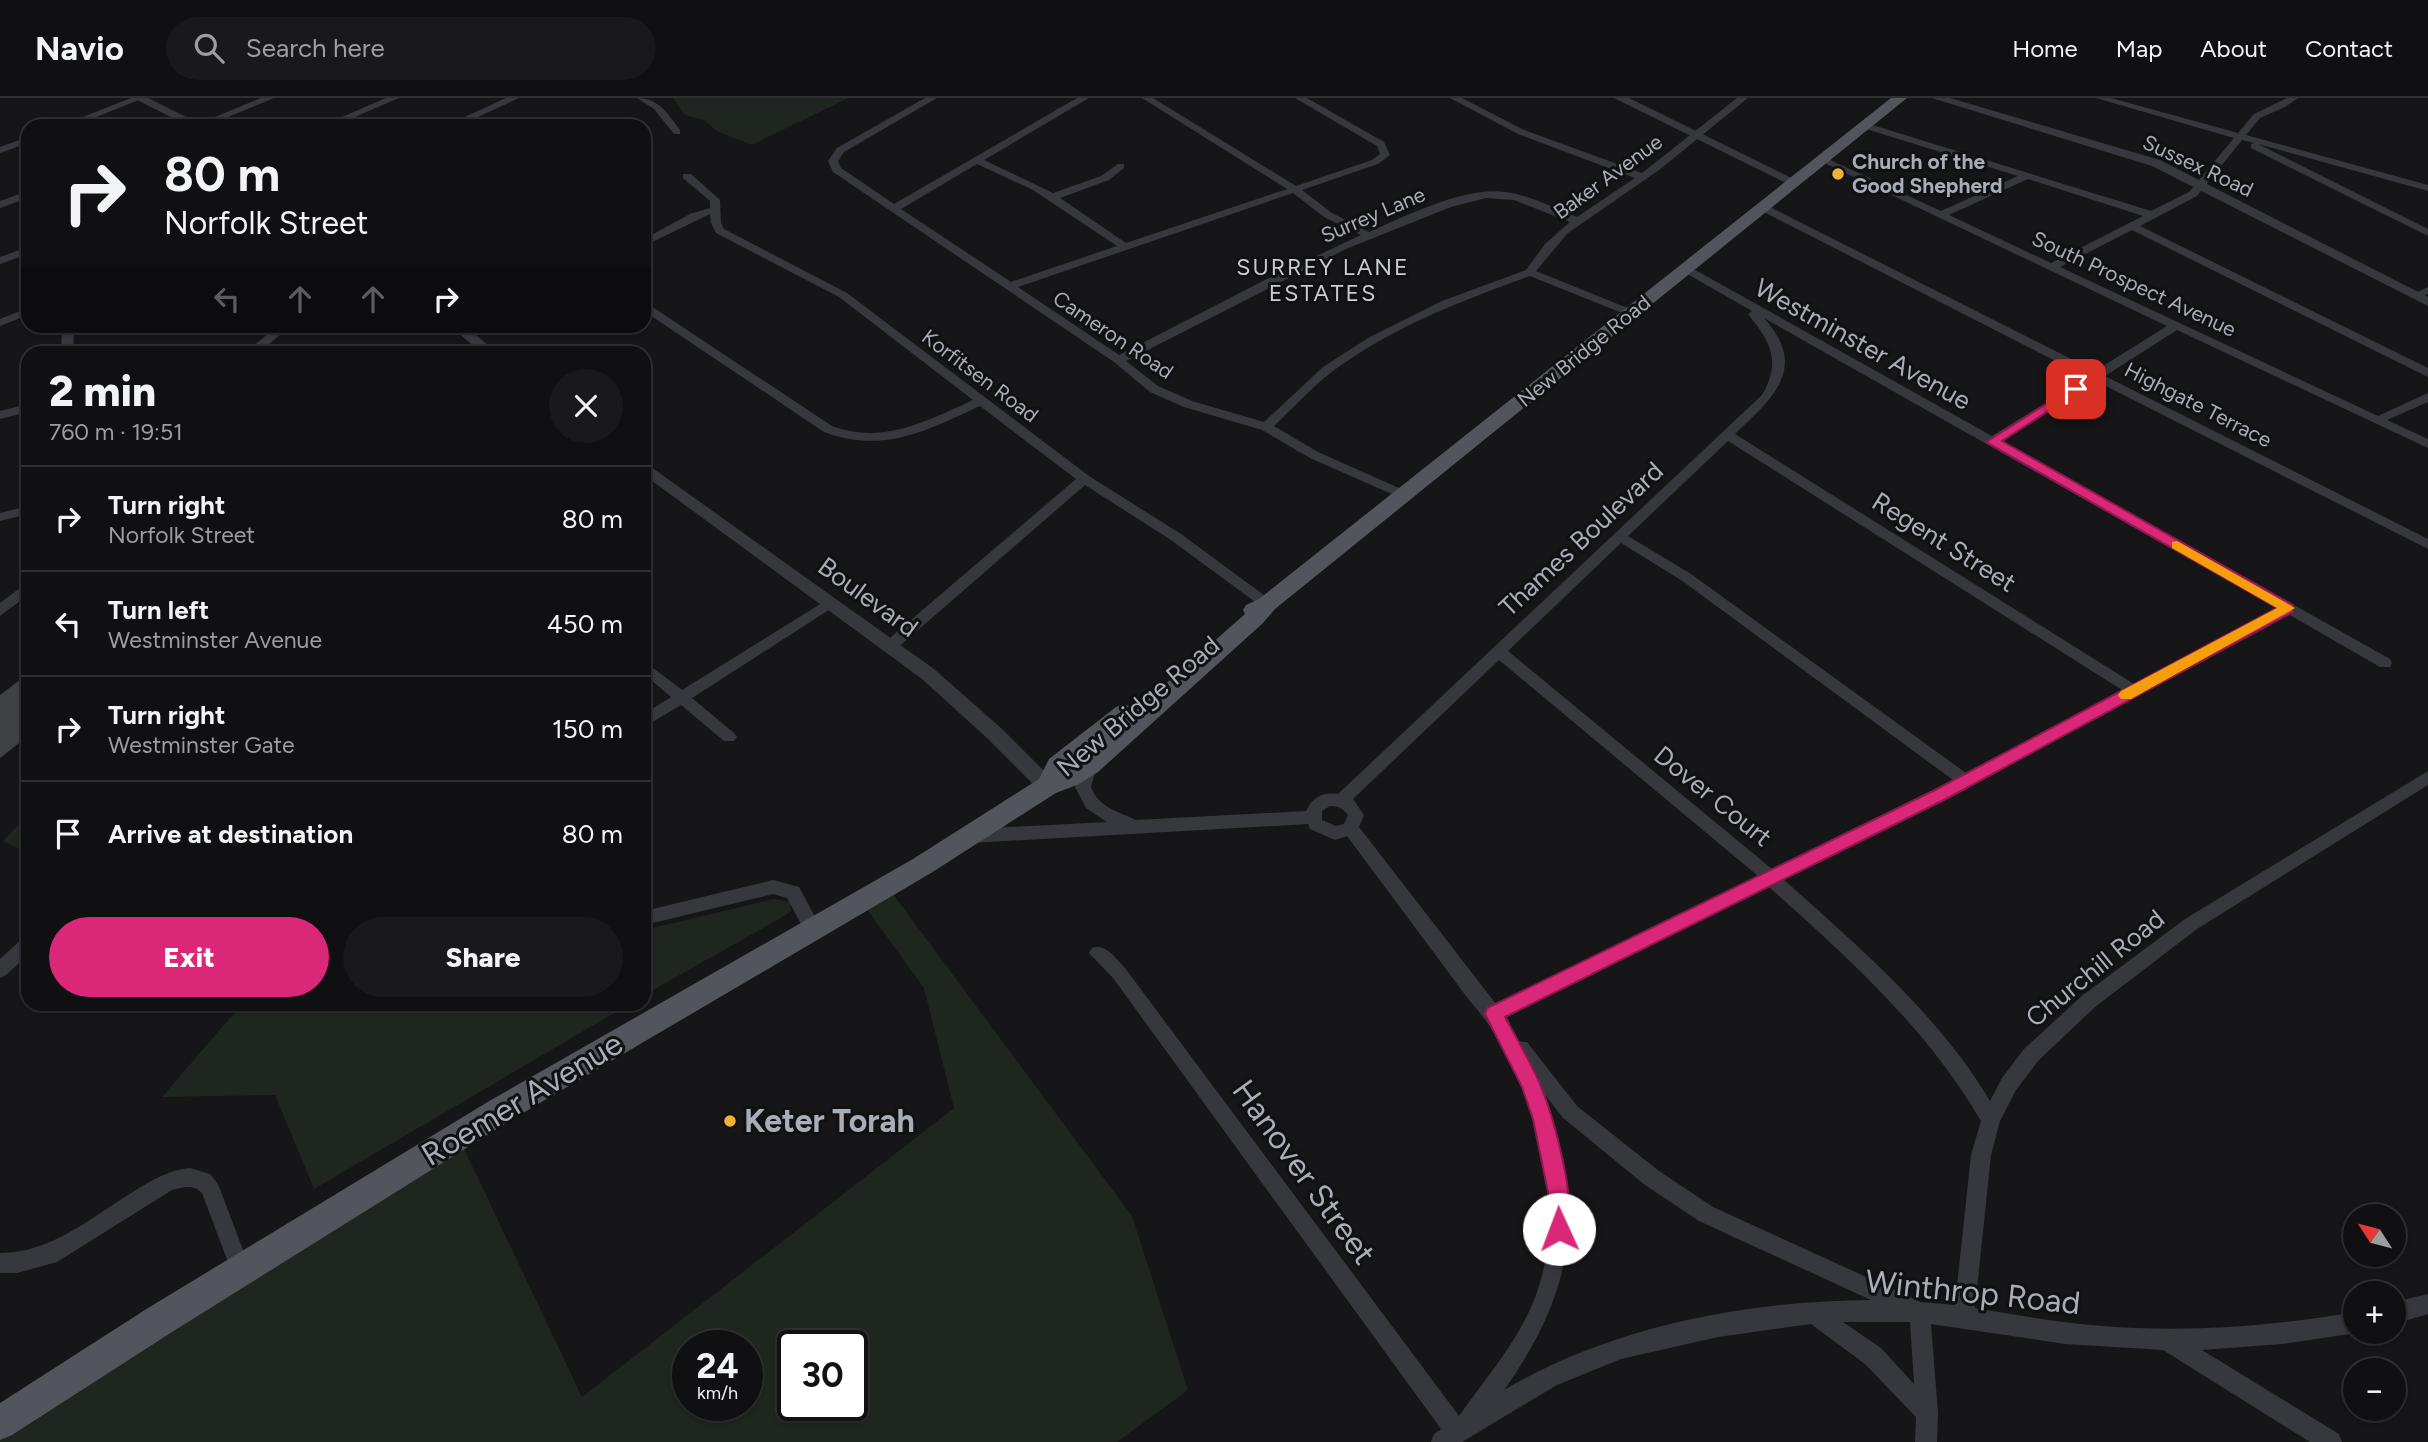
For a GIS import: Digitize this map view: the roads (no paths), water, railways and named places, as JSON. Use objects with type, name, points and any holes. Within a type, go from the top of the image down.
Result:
[{"type":"main road","name":"New Bridge Road","points":[[887,886],[1047,786],[1070,777],[1089,765],[1255,618],[1267,604],[1900,98]]},
{"type":"main road","name":"New Bridge Road","points":[[1047,786],[1058,766],[1248,614],[1267,604]]},
{"type":"main road","name":"Roemer Avenue","points":[[0,1423],[160,1320],[501,1110],[887,886]]},
{"type":"main road","name":"Roemer Avenue","points":[[0,1408],[160,1320]]},
{"type":"street","points":[[84,119],[139,98],[183,119]]},
{"type":"street","points":[[216,119],[269,98]]},
{"type":"street","points":[[343,119],[394,98]]},
{"type":"street","points":[[466,119],[514,98]]},
{"type":"street","points":[[642,98],[657,107],[677,132]]},
{"type":"street","name":"Cameron Road","points":[[932,98],[846,146],[833,159],[837,170],[1118,360],[1154,389],[1188,404],[1266,427],[1314,455],[1403,495]]},
{"type":"street","points":[[893,209],[1084,98]]},
{"type":"street","points":[[1147,98],[1294,189],[1335,220],[1368,235]]},
{"type":"street","points":[[1008,287],[1375,162],[1385,155],[1381,144],[1300,98]]},
{"type":"street","points":[[1455,98],[1521,132],[1643,177]]},
{"type":"street","points":[[1620,98],[1794,182]]},
{"type":"street","name":"Baker Avenue","points":[[1530,272],[1549,246],[1577,221],[1643,177],[1743,98]]},
{"type":"street","name":"Sussex Road","points":[[1938,98],[2141,158],[2428,302]]},
{"type":"street","points":[[2101,98],[2428,188]]},
{"type":"street","points":[[2052,267],[2193,194],[2262,112],[2282,105],[2292,98]]},
{"type":"street","points":[[1866,126],[2152,215]]},
{"type":"street","points":[[2240,137],[2281,162],[2428,233]]},
{"type":"street","points":[[0,150],[21,142]]},
{"type":"street","points":[[976,160],[1010,172],[1055,196],[1125,247]]},
{"type":"street","name":"South Prospect Avenue","points":[[1823,160],[2428,444]]},
{"type":"street","points":[[1055,196],[1105,178],[1121,166]]},
{"type":"street","name":"Korfitsen Road","points":[[687,176],[715,200],[716,223],[720,231],[728,237],[843,295],[1084,480],[1176,537],[1267,604]]},
{"type":"street","points":[[1941,215],[2027,176]]},
{"type":"street","name":"Surrey Lane","points":[[1118,360],[1368,235],[1445,206],[1494,194],[1511,196],[1577,221]]},
{"type":"street","points":[[0,205],[21,197]]},
{"type":"street","name":"Highgate Terrace","points":[[1762,207],[2428,545]]},
{"type":"street","points":[[651,239],[694,216],[716,209]]},
{"type":"street","points":[[2132,226],[2428,373]]},
{"type":"street","points":[[0,261],[21,253]]},
{"type":"street","name":"Westminster Avenue","points":[[1686,269],[2385,663]]},
{"type":"street","points":[[1266,427],[1327,370],[1372,340],[1446,303],[1530,272],[1631,313]]},
{"type":"street","points":[[2415,296],[2428,290]]},
{"type":"street","name":"Thames Boulevard","points":[[1341,801],[1767,397],[1779,376],[1780,363],[1775,342],[1769,331],[1748,308],[1733,297]]},
{"type":"street","points":[[651,311],[828,429],[850,438],[877,439],[904,434],[982,400]]},
{"type":"street","points":[[0,323],[21,314]]},
{"type":"street","points":[[1993,442],[2177,325]]},
{"type":"street","points":[[259,346],[276,333]]},
{"type":"street","points":[[466,333],[482,346]]},
{"type":"street","points":[[2378,420],[2428,397]]},
{"type":"street","points":[[0,415],[21,410]]},
{"type":"street","name":"Regent Street","points":[[1728,435],[2134,691]]},
{"type":"street","name":"Boulevard","points":[[651,472],[957,698],[1047,786]]},
{"type":"street","points":[[890,646],[1084,480]]},
{"type":"street","points":[[0,517],[21,512]]},
{"type":"street","points":[[1620,537],[1686,577],[1965,781]]},
{"type":"street","points":[[0,611],[21,593]]},
{"type":"street","points":[[651,717],[830,603]]},
{"type":"street","points":[[1494,1014],[1965,781],[2288,608]]},
{"type":"street","name":"Dover Court","points":[[1498,651],[1772,877],[1907,1006],[1961,1070],[1992,1120]]},
{"type":"street","points":[[651,672],[729,737]]},
{"type":"street","points":[[1089,765],[1082,784],[1088,798],[1105,814],[1139,827]]},
{"type":"street","name":"Churchill Road","points":[[1964,1317],[1981,1155],[1992,1120],[2009,1084],[2031,1055],[2130,968],[2191,924],[2428,777]]},
{"type":"street","points":[[1332,799],[1341,801],[1350,806],[1356,815],[1350,828],[1342,832],[1327,832],[1316,824],[1313,817],[1320,803],[1332,799]]},
{"type":"street","points":[[969,836],[1313,817]]},
{"type":"street","points":[[1350,828],[1475,994],[1494,1014],[1570,1112],[1652,1178],[1706,1214],[1920,1312],[1927,1413],[1926,1442]]},
{"type":"street","points":[[651,916],[773,887],[793,892],[799,898],[812,928]]},
{"type":"street","points":[[0,970],[21,950]]},
{"type":"street","name":"Hanover Street","points":[[1098,953],[1119,973],[1455,1433]]},
{"type":"street","points":[[1455,1433],[1534,1324],[1556,1261],[1559,1229],[1558,1192],[1543,1119],[1531,1084],[1494,1014]]},
{"type":"street","points":[[0,1263],[17,1263],[50,1255],[167,1182],[196,1177],[206,1181],[212,1190],[213,1200],[241,1271]]},
{"type":"street","points":[[2406,1310],[2428,1304]]},
{"type":"street","name":"Winthrop Road","points":[[1455,1433],[1510,1398],[1567,1368],[1642,1340],[1812,1312],[1857,1309],[1920,1312],[2064,1333],[2168,1341],[2240,1339],[2300,1333],[2343,1325]]},
{"type":"street","points":[[1812,1312],[1873,1356],[1927,1413]]},
{"type":"street","points":[[2168,1341],[2331,1442]]},
{"type":"place","name":"Church of the Good Shepherd","points":[[1838,174]]},
{"type":"place","name":"Keter Torah","points":[[730,1121]]},
{"type":"district","name":"SURREY LANE ESTATES","points":[[1323,280]]}]
